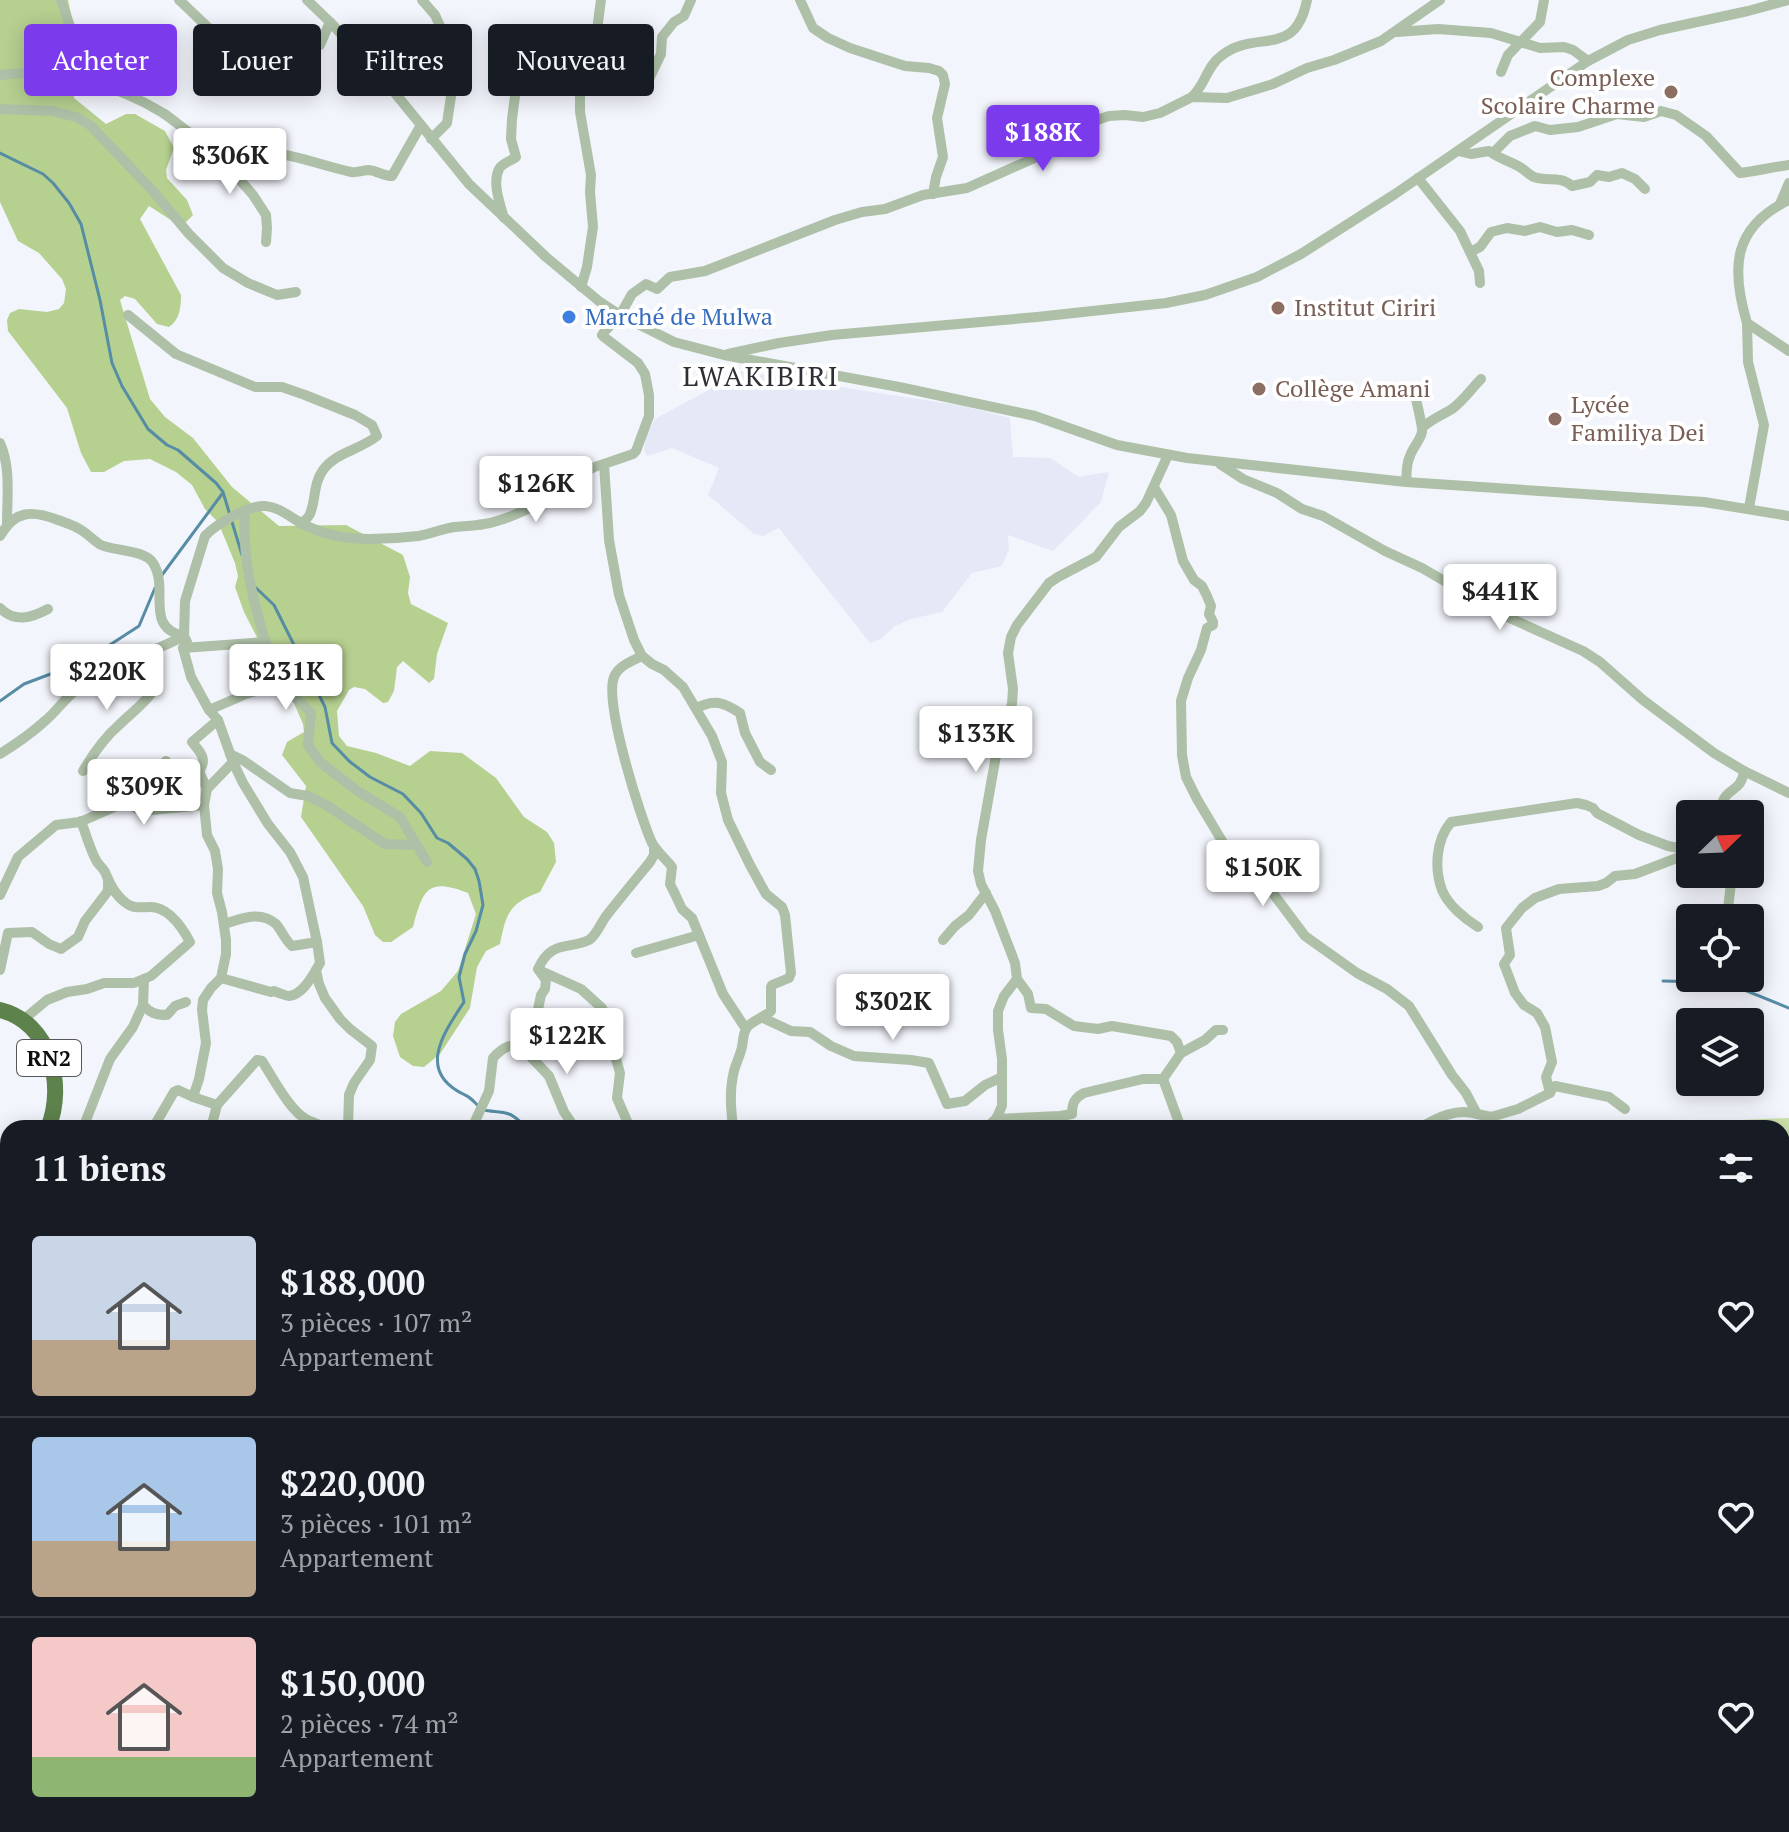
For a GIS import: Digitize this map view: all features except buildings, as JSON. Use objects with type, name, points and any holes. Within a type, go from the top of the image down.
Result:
[{"type":"highway","name":"RN2","points":[[2,1006],[24,1019],[46,1047],[54,1072],[52,1120]]},
{"type":"street","points":[[61,0],[69,24]]},
{"type":"street","points":[[179,0],[201,22],[238,50],[267,60],[320,45],[330,22]]},
{"type":"street","points":[[307,0],[386,82],[469,184],[504,218],[581,287],[620,315],[674,342],[724,355],[1035,416],[1117,445],[1168,455],[1406,482],[1704,502],[1789,516]]},
{"type":"street","points":[[422,0],[435,15],[445,37],[452,67],[453,83],[447,123],[431,139]]},
{"type":"street","points":[[598,24],[601,0]]},
{"type":"street","points":[[654,69],[661,54],[662,37],[674,22],[684,16],[691,0]]},
{"type":"street","points":[[800,0],[813,28],[828,38],[905,66],[929,68],[943,75],[945,84],[937,118],[943,157],[933,194]]},
{"type":"street","points":[[221,978],[286,996],[308,983],[320,963],[308,897],[297,864],[251,798],[231,758],[218,720],[191,677],[184,642],[185,601],[205,536],[212,528],[231,517],[266,506],[320,532],[343,538],[417,536],[507,518],[541,502],[581,473],[636,451],[649,416],[649,395],[642,369],[602,335],[620,315],[632,294],[646,284],[657,289],[670,277],[705,271],[835,220],[885,209],[923,195],[967,188],[1050,151],[1094,121],[1109,116],[1143,117],[1160,113],[1201,89],[1212,64],[1220,56],[1247,42],[1255,44],[1284,38],[1294,32],[1303,19],[1307,0]]},
{"type":"street","points":[[1192,97],[1227,98],[1243,94],[1366,48],[1394,33],[1440,0]]},
{"type":"street","points":[[1501,72],[1508,55],[1540,22],[1544,0]]},
{"type":"street","points":[[724,355],[832,335],[1166,303],[1205,295],[1257,277],[1337,232],[1588,61],[1628,40],[1788,0]]},
{"type":"street","points":[[1394,33],[1428,29],[1491,33],[1540,48],[1564,47],[1588,61]]},
{"type":"street","points":[[0,75],[35,73],[82,79],[163,113],[210,146],[253,195],[266,215],[266,242]]},
{"type":"street","points":[[504,218],[497,183],[502,165],[516,157],[511,139],[515,96]]},
{"type":"street","points":[[580,96],[591,175],[593,227],[581,287]]},
{"type":"street","points":[[0,109],[52,111],[76,117],[90,125],[223,268],[277,295],[296,292]]},
{"type":"street","points":[[1493,153],[1510,136],[1535,126],[1550,130],[1578,127],[1617,114],[1644,117],[1661,111],[1676,115],[1706,136],[1740,173],[1789,165]]},
{"type":"street","points":[[210,146],[271,152],[354,173],[370,170],[388,177],[392,176],[421,125]]},
{"type":"street","points":[[1458,151],[1471,154],[1489,151],[1533,177],[1561,180],[1572,186],[1590,182],[1597,175],[1609,177],[1622,173],[1635,179],[1645,189]]},
{"type":"street","points":[[1418,178],[1460,231],[1479,271],[1480,283]]},
{"type":"street","points":[[1749,508],[1764,425],[1748,362],[1747,323],[1738,294],[1740,248],[1751,229],[1769,211],[1784,202],[1789,183]]},
{"type":"street","points":[[1470,252],[1480,247],[1491,232],[1507,228],[1525,231],[1540,227],[1589,235]]},
{"type":"street","points":[[128,315],[176,354],[255,387],[282,387],[355,415],[372,425],[377,436],[331,460],[320,474],[310,515],[301,524]]},
{"type":"street","points":[[1747,323],[1789,351]]},
{"type":"street","points":[[1406,482],[1410,454],[1423,427],[1460,402],[1481,379]]},
{"type":"street","points":[[1413,386],[1423,427]]},
{"type":"street","points":[[0,443],[7,473],[7,524]]},
{"type":"street","points":[[1168,455],[1140,511],[1119,527],[1096,557],[1049,583],[1011,637],[1008,653],[1012,704],[997,750],[978,871],[981,884],[999,918],[1015,963],[1017,979],[1028,994],[1031,1008],[1046,1009],[1074,1026],[1098,1029],[1112,1026],[1171,1036],[1181,1053]]},
{"type":"street","points":[[1215,461],[1243,479],[1277,493],[1302,509],[1323,516],[1422,568],[1503,615],[1583,651],[1677,726],[1744,771],[1789,793]]},
{"type":"street","points":[[604,464],[607,528],[616,583],[627,621],[642,656],[683,687],[712,736],[722,762],[721,793],[728,820],[766,894],[782,907],[785,915],[791,973],[789,978],[771,987],[771,1011],[746,1029],[732,1085],[732,1120]]},
{"type":"street","points":[[1154,487],[1171,515],[1183,561],[1194,580],[1202,586],[1211,606],[1209,614],[1213,625],[1207,628],[1181,701],[1182,755],[1186,777],[1197,799],[1228,851],[1254,881],[1264,884],[1272,892],[1305,936],[1409,1006],[1477,1114]]},
{"type":"street","points":[[245,512],[249,581],[274,672],[311,713],[308,745],[320,762],[356,790],[400,817],[427,862]]},
{"type":"street","points":[[0,536],[7,524],[19,516],[43,515],[78,527],[101,545],[151,559],[159,579],[163,625],[184,642]]},
{"type":"street","points":[[0,608],[12,617],[22,618],[48,609]]},
{"type":"street","points":[[0,754],[49,718],[67,696],[103,671],[124,662],[184,642],[266,642]]},
{"type":"street","points":[[538,969],[542,959],[550,952],[595,935],[606,916],[654,855],[616,723],[612,688],[614,675],[621,667],[642,656]]},
{"type":"street","points":[[83,771],[98,746],[146,702],[155,688],[135,659]]},
{"type":"street","points":[[209,710],[281,683]]},
{"type":"street","points":[[696,708],[708,702],[727,704],[740,713],[745,733],[760,762],[771,770]]},
{"type":"street","points":[[0,895],[18,857],[56,825],[81,821],[119,805],[166,761],[183,777],[191,777],[199,771],[204,760],[193,741],[218,720]]},
{"type":"street","points":[[231,758],[244,761],[290,793],[308,796],[385,844],[417,845]]},
{"type":"street","points":[[193,1097],[206,1043],[203,1000],[221,978],[226,954],[224,924],[217,893],[218,869],[215,851],[207,835],[204,805],[207,789],[231,758]]},
{"type":"street","points":[[199,771],[207,789]]},
{"type":"street","points":[[1723,800],[1743,781],[1744,771]]},
{"type":"street","points":[[1478,927],[1456,909],[1441,887],[1437,867],[1439,844],[1451,822],[1577,803],[1593,808],[1639,835],[1676,848]]},
{"type":"street","points":[[119,805],[131,805],[141,811],[204,805]]},
{"type":"street","points":[[0,970],[4,930],[32,932],[61,949],[78,937],[85,921],[108,891],[104,869],[97,862],[81,821]]},
{"type":"street","points":[[654,848],[672,867],[670,884],[682,909],[692,918],[723,994],[746,1029]]},
{"type":"street","points":[[1550,1093],[1546,1077],[1552,1062],[1545,1027],[1537,1013],[1524,1005],[1515,993],[1504,964],[1510,955],[1506,928],[1527,903],[1546,893],[1598,886],[1615,876],[1635,874],[1676,857]]},
{"type":"street","points":[[24,1019],[47,1000],[67,992],[104,983],[129,984],[151,976],[190,942],[163,909],[128,905],[108,882]]},
{"type":"street","points":[[943,940],[986,893]]},
{"type":"street","points":[[224,924],[256,915],[275,923],[292,946],[317,942]]},
{"type":"street","points":[[636,953],[699,935]]},
{"type":"street","points":[[524,1046],[545,989],[546,980],[538,969]]},
{"type":"street","points":[[538,969],[581,989],[602,1008],[610,1025],[620,1073],[617,1098],[627,1120]]},
{"type":"street","points":[[316,970],[319,984],[332,1007],[350,1029],[372,1046],[370,1060],[349,1095],[348,1120]]},
{"type":"street","points":[[86,1120],[110,1059],[133,1027],[143,1005],[144,979]]},
{"type":"street","points":[[1017,979],[1004,996],[998,1011],[1002,1106],[996,1119],[1072,1114],[1077,1096],[1084,1093],[1143,1079],[1163,1079]]},
{"type":"street","points":[[143,1005],[156,1015],[167,1015],[175,1006],[186,1002]]},
{"type":"street","points":[[763,1018],[791,1031],[816,1034],[831,1046],[854,1056],[929,1063],[947,1104],[965,1101],[985,1085],[1002,1077]]},
{"type":"street","points":[[1163,1079],[1181,1053],[1216,1030],[1223,1030]]},
{"type":"street","points":[[476,1120],[489,1091],[493,1058],[515,1044],[524,1046],[549,1076],[570,1120]]},
{"type":"street","points":[[213,1120],[217,1105],[257,1060],[262,1061],[288,1101],[306,1120]]},
{"type":"street","points":[[1163,1079],[1178,1120]]},
{"type":"street","points":[[1434,1120],[1443,1115],[1467,1111],[1491,1117],[1518,1109],[1550,1093],[1555,1086],[1609,1097],[1625,1109]]},
{"type":"street","points":[[158,1120],[178,1090],[217,1105]]},
{"type":"shaded area","points":[[731,370],[963,406],[1010,418],[1013,457],[1050,458],[1079,477],[1109,472],[1101,502],[1053,551],[1008,535],[1009,549],[1002,566],[972,573],[942,612],[911,619],[870,643],[779,528],[763,536],[754,534],[708,495],[719,468],[672,448],[647,456],[644,449],[646,436],[655,419],[727,380]]},
{"type":"green space","points":[[0,0],[68,0],[71,24],[24,24],[24,96],[74,96],[106,124],[126,114],[135,114],[165,131],[174,148],[166,170],[167,178],[187,200],[193,215],[186,222],[177,224],[149,206],[140,219],[181,295],[176,321],[169,327],[157,324],[135,299],[125,296],[120,300],[150,399],[165,417],[193,438],[232,487],[279,526],[346,525],[403,555],[410,577],[408,593],[411,604],[448,623],[437,654],[434,679],[429,683],[403,661],[397,667],[394,691],[388,702],[383,703],[365,689],[354,687],[349,690],[337,711],[339,736],[347,746],[410,766],[430,751],[462,753],[496,778],[524,817],[547,832],[554,843],[556,862],[540,892],[515,905],[511,911],[500,944],[486,951],[477,967],[470,1008],[440,1054],[424,1067],[413,1066],[400,1057],[393,1036],[395,1022],[401,1014],[441,991],[458,971],[476,914],[468,893],[444,886],[435,887],[424,896],[413,927],[391,942],[383,942],[375,935],[363,906],[301,817],[306,786],[282,755],[287,742],[304,732],[303,724],[292,699],[272,684],[267,675],[265,653],[235,587],[238,576],[235,563],[218,522],[205,509],[192,485],[176,472],[150,459],[124,461],[104,472],[91,472],[81,453],[67,408],[8,331],[10,313],[19,309],[47,312],[59,309],[64,303],[66,289],[62,279],[39,253],[18,241],[0,202]]},
{"type":"green space","points":[[1789,1118],[1789,1120],[1740,1120]]},
{"type":"waterway","points":[[0,153],[43,174],[69,203],[81,224],[112,363],[122,386],[148,429],[178,450],[223,492],[242,555]]},
{"type":"waterway","points":[[162,575],[222,494]]},
{"type":"waterway","points":[[255,587],[274,605],[325,707],[332,743],[370,777],[403,794],[421,813],[437,838],[448,843],[475,869],[483,905],[459,977],[464,1002],[442,1039],[438,1064],[441,1075],[450,1086],[482,1109],[503,1112],[518,1120]]},
{"type":"waterway","points":[[0,701],[24,684],[85,661],[139,626],[155,588]]},
{"type":"waterway","points":[[1663,981],[1737,987],[1789,1008]]},
{"type":"place","name":"Complexe Scolaire Charme","points":[[1671,92]]},
{"type":"place","name":"Institut Ciriri","points":[[1278,308]]},
{"type":"place","name":"Marché de Mulwa","points":[[569,317]]},
{"type":"place","name":"Collège Amani","points":[[1259,389]]},
{"type":"place","name":"Lycée Familiya Dei","points":[[1555,419]]},
{"type":"district","name":"LWAKIBIRI","points":[[761,376]]}]
